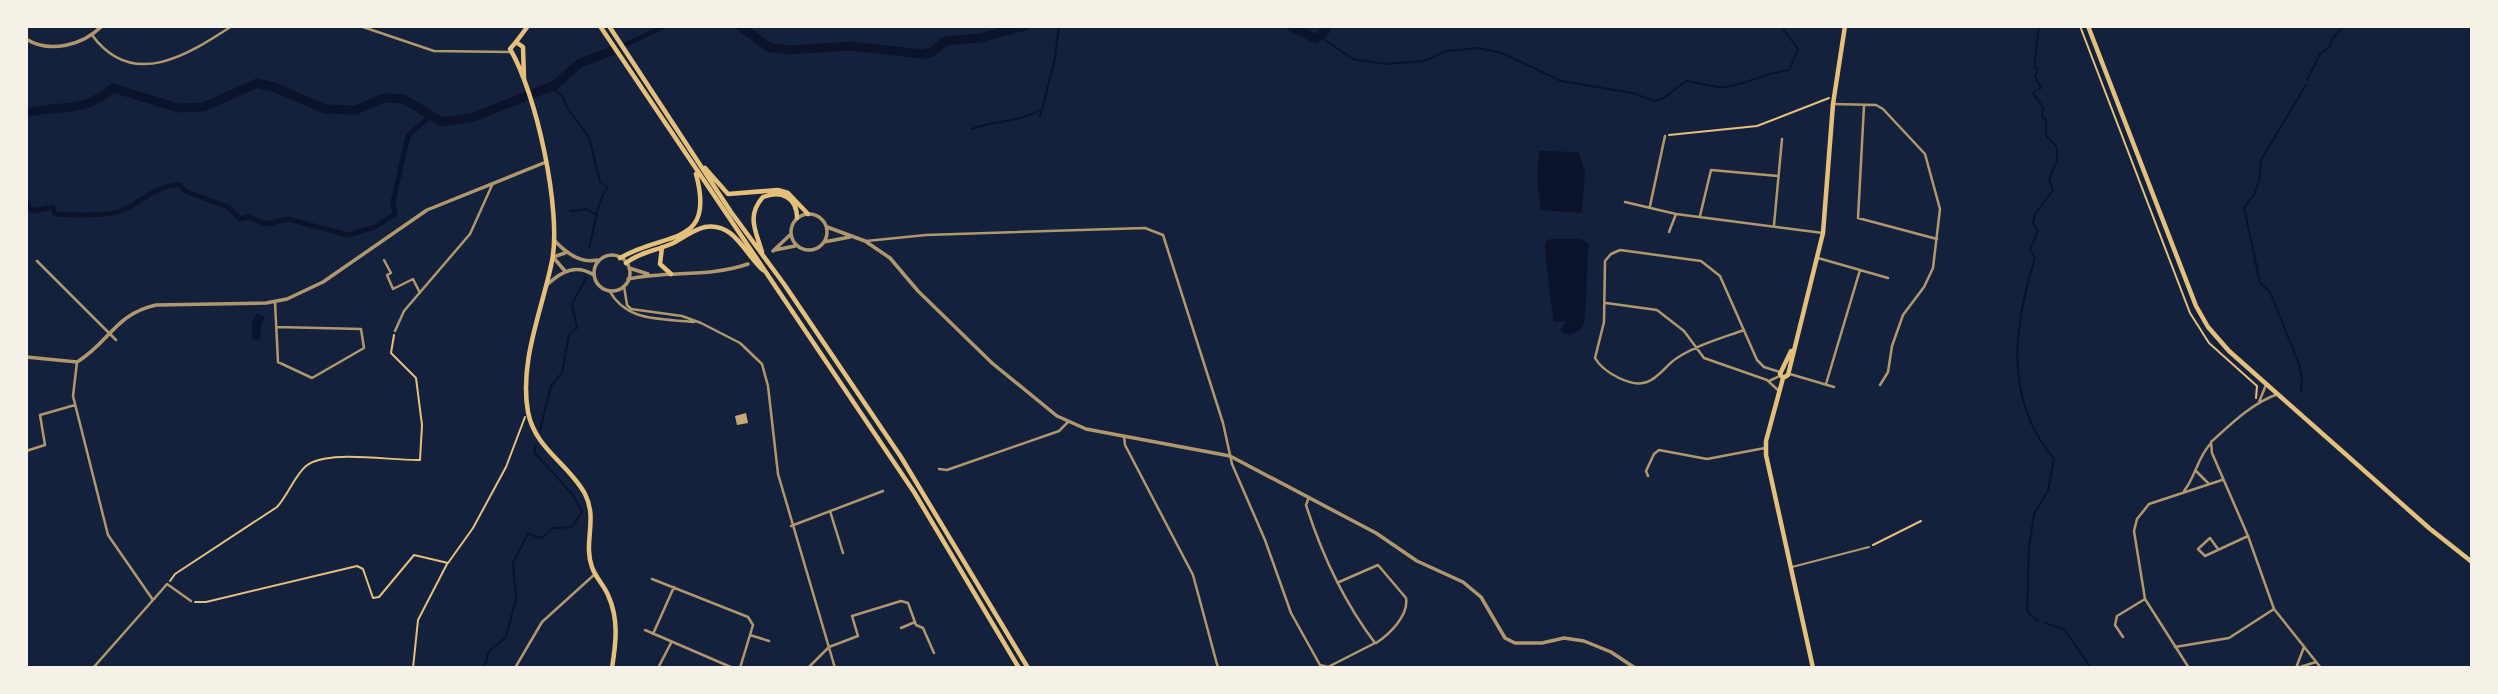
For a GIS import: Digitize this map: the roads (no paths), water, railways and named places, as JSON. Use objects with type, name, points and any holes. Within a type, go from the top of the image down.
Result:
[{"type":"main road","points":[[513,49],[528,26]]},
{"type":"main road","points":[[600,26],[914,492],[1019,668]]},
{"type":"main road","points":[[609,26],[698,162],[901,457],[1028,668]]},
{"type":"main road","points":[[1813,668],[1765,448],[1823,233],[1833,97],[1846,26]]},
{"type":"main road","points":[[2088,26],[2196,306],[2215,336],[2429,528],[2472,562]]},
{"type":"main road","points":[[513,49],[522,45],[524,78]]},
{"type":"main road","points":[[513,49],[523,52]]},
{"type":"main road","points":[[513,49],[524,78],[554,204],[553,257],[527,363],[528,414],[536,434],[578,483],[589,502],[593,521],[590,556],[595,573],[614,611],[617,635],[612,668]]},
{"type":"main road","points":[[698,162],[729,194],[778,190],[788,193],[808,214]]},
{"type":"main road","points":[[620,258],[640,247],[663,242],[692,227],[703,204],[695,168]]},
{"type":"main road","points":[[762,255],[754,234],[752,215],[763,197],[779,193],[787,197],[795,206],[796,218]]},
{"type":"main road","points":[[627,266],[641,253],[662,247],[706,227],[719,228],[738,239],[757,265],[770,276]]},
{"type":"main road","points":[[662,247],[660,264],[671,274]]},
{"type":"street","points":[[26,38],[49,45],[65,46],[92,35],[102,26]]},
{"type":"street","points":[[92,35],[103,49],[122,60],[154,64],[189,54],[232,26]]},
{"type":"street","points":[[360,26],[434,51],[513,49]]},
{"type":"street","points":[[1833,104],[1883,109],[1917,144],[1929,161],[1933,192],[1940,209],[1933,268],[1924,287],[1903,315],[1892,346],[1888,372],[1880,385]]},
{"type":"street","points":[[1864,106],[1858,218],[1937,239]]},
{"type":"street","points":[[1650,206],[1665,136]]},
{"type":"street","points":[[1774,225],[1782,139]]},
{"type":"street","points":[[26,357],[77,362],[97,348],[108,332],[132,312],[156,305],[275,302],[323,282],[427,211],[546,162]]},
{"type":"street","points":[[1700,216],[1711,170],[1778,176]]},
{"type":"street","points":[[395,331],[404,311],[470,234],[493,183]]},
{"type":"street","points":[[1625,202],[1676,214],[1823,233]]},
{"type":"street","points":[[850,237],[824,242],[811,250],[796,246],[773,251],[790,234],[796,218],[808,214],[822,219],[827,228],[865,241],[956,234],[1155,229],[1163,235],[1223,423],[1230,456],[1298,628],[1320,665],[1328,668],[1390,632],[1408,604],[1378,565],[1339,582]]},
{"type":"street","points":[[1669,232],[1676,214]]},
{"type":"street","points":[[824,242],[827,228]]},
{"type":"street","points":[[790,234],[796,246]]},
{"type":"street","points":[[554,240],[565,253],[591,262],[610,255],[620,258],[627,266],[650,274]]},
{"type":"street","points":[[865,241],[898,266],[918,291],[1032,398],[1068,422],[1086,429],[1230,456],[1376,533],[1417,561],[1463,582],[1481,597],[1505,638],[1515,643],[1542,643],[1564,638],[1584,641],[1611,652],[1634,668]]},
{"type":"street","points":[[1744,330],[1677,358],[1649,382],[1636,384],[1615,375],[1600,366],[1595,358],[1606,303],[1604,266],[1613,252],[1701,261],[1720,275],[1760,364],[1783,374],[1834,387]]},
{"type":"street","points":[[565,253],[553,257],[565,271]]},
{"type":"street","points":[[1818,258],[1888,278]]},
{"type":"street","points":[[384,260],[391,273],[387,275],[393,289],[413,279],[420,293]]},
{"type":"street","points":[[594,275],[600,260]]},
{"type":"street","points":[[37,261],[116,340]]},
{"type":"street","points":[[628,279],[650,274],[715,274],[748,264]]},
{"type":"street","points":[[627,266],[628,279],[624,286],[627,305],[637,312],[682,316],[701,323],[740,342],[762,364],[768,386],[778,474],[791,526],[835,668]]},
{"type":"street","points":[[546,285],[565,271],[577,269],[594,275],[599,285],[609,290],[624,310],[634,316],[701,323]]},
{"type":"street","points":[[1826,384],[1860,270]]},
{"type":"street","points":[[609,290],[624,286]]},
{"type":"street","points":[[275,302],[278,362],[308,377],[316,377],[363,348],[361,330],[277,327]]},
{"type":"street","points":[[1606,303],[1657,310],[1684,331],[1704,358],[1769,381],[1780,392]]},
{"type":"street","points":[[77,362],[73,383],[75,405],[108,535],[153,600]]},
{"type":"street","points":[[1769,381],[1783,374]]},
{"type":"street","points":[[2259,402],[2267,384]]},
{"type":"street","points":[[2184,491],[2196,471],[2200,455],[2211,442],[2259,402],[2278,394]]},
{"type":"street","points":[[26,451],[45,445],[40,415],[75,405]]},
{"type":"street","points":[[939,469],[947,470],[1059,431],[1068,422]]},
{"type":"street","points":[[1124,434],[1125,445],[1193,575],[1218,668]]},
{"type":"street","points":[[2211,442],[2274,609],[2321,668]]},
{"type":"street","points":[[1648,476],[1646,471],[1654,454],[1659,450],[1707,459],[1765,448]]},
{"type":"street","points":[[2196,471],[2208,484]]},
{"type":"street","points":[[2189,668],[2145,599],[2134,531],[2137,519],[2149,504],[2223,479]]},
{"type":"street","points":[[791,526],[883,491]]},
{"type":"street","points":[[1309,496],[1306,505],[1319,545],[1352,612],[1375,643]]},
{"type":"street","points":[[830,511],[844,553]]},
{"type":"street","points":[[2218,549],[2210,538],[2198,549],[2200,555],[2205,556],[2248,536]]},
{"type":"street","points":[[515,668],[542,622],[595,573]]},
{"type":"street","points":[[652,579],[748,617],[753,625],[740,668]]},
{"type":"street","points":[[93,668],[167,584],[191,601]]},
{"type":"street","points":[[653,634],[674,587]]},
{"type":"street","points":[[2123,637],[2115,625],[2118,616],[2145,599]]},
{"type":"street","points":[[808,668],[828,647],[858,636],[852,616],[901,601],[908,603],[915,622],[923,628],[934,653]]},
{"type":"street","points":[[2175,646],[2229,638],[2274,609]]},
{"type":"street","points":[[901,628],[915,622]]},
{"type":"street","points":[[645,630],[733,668]]},
{"type":"street","points":[[750,635],[769,641]]},
{"type":"street","points":[[659,668],[671,643]]},
{"type":"street","points":[[2297,668],[2304,648]]},
{"type":"street","points":[[2297,668],[2316,662]]},
{"type":"lane","points":[[1791,568],[1869,547]]},
{"type":"water","points":[[1539,151],[1579,152],[1585,172],[1582,213],[1541,210],[1537,179]]},
{"type":"water","points":[[1550,239],[1580,239],[1589,244],[1584,322],[1580,329],[1571,334],[1563,334],[1560,329],[1567,321],[1554,322],[1553,319],[1545,251],[1545,242]]},
{"type":"water","points":[[257,313],[265,318],[261,324],[260,340],[252,339],[252,322]]},
{"type":"waterway","points":[[627,44],[665,26]]},
{"type":"waterway","points":[[740,26],[770,48],[790,50],[850,46],[922,54],[932,52],[945,41],[980,38],[1025,26]]},
{"type":"waterway","points":[[1040,117],[1054,63],[1059,26]]},
{"type":"waterway","points":[[1290,26],[1316,39],[1326,30],[1325,26]]},
{"type":"waterway","points":[[1319,36],[1353,59],[1385,64],[1424,61],[1447,51],[1478,48],[1502,53],[1561,81],[1632,93],[1655,101],[1662,99],[1686,81],[1725,87],[1789,70],[1798,49],[1781,26]]},
{"type":"waterway","points":[[2038,621],[2027,611],[2029,548],[2034,514],[2048,491],[2054,459],[2038,436],[2027,412],[2020,388],[2018,337],[2027,285],[2035,258],[2030,250],[2038,230],[2033,223],[2035,214],[2053,190],[2049,179],[2057,161],[2057,147],[2046,136],[2043,107],[2033,93],[2041,88],[2035,76],[2038,68],[2034,67],[2039,26]]},
{"type":"waterway","points":[[2307,80],[2320,54],[2330,46],[2332,39],[2344,26]]},
{"type":"waterway","points":[[26,113],[80,106],[101,97],[113,88],[178,108],[204,107],[257,83],[274,87],[325,109],[356,110],[384,98],[404,99],[442,122],[474,117],[555,85],[580,63],[612,51]]},
{"type":"waterway","points":[[2301,392],[2299,364],[2270,292],[2260,283],[2244,207],[2254,195],[2259,181],[2261,160],[2306,85]]},
{"type":"waterway","points":[[550,87],[562,96],[568,109],[589,137],[600,182],[608,187],[598,208],[589,248]]},
{"type":"waterway","points":[[972,129],[1018,119],[1043,108]]},
{"type":"waterway","points":[[26,202],[32,211],[53,207],[55,214],[107,214],[121,211],[164,187],[180,185],[185,191],[228,207],[240,219],[249,217],[266,224],[288,219],[348,235],[375,227],[395,214],[393,202],[408,136],[430,116]]},
{"type":"waterway","points":[[570,211],[586,209],[595,214]]},
{"type":"waterway","points":[[540,431],[551,386],[562,373],[569,335],[577,328],[572,304],[586,278]]},
{"type":"waterway","points":[[484,668],[489,651],[506,637],[516,599],[513,563],[528,534],[542,538],[553,528],[572,527],[582,512],[573,495],[534,452],[536,446]]},
{"type":"waterway","points":[[2045,623],[2065,630],[2091,668]]}]
